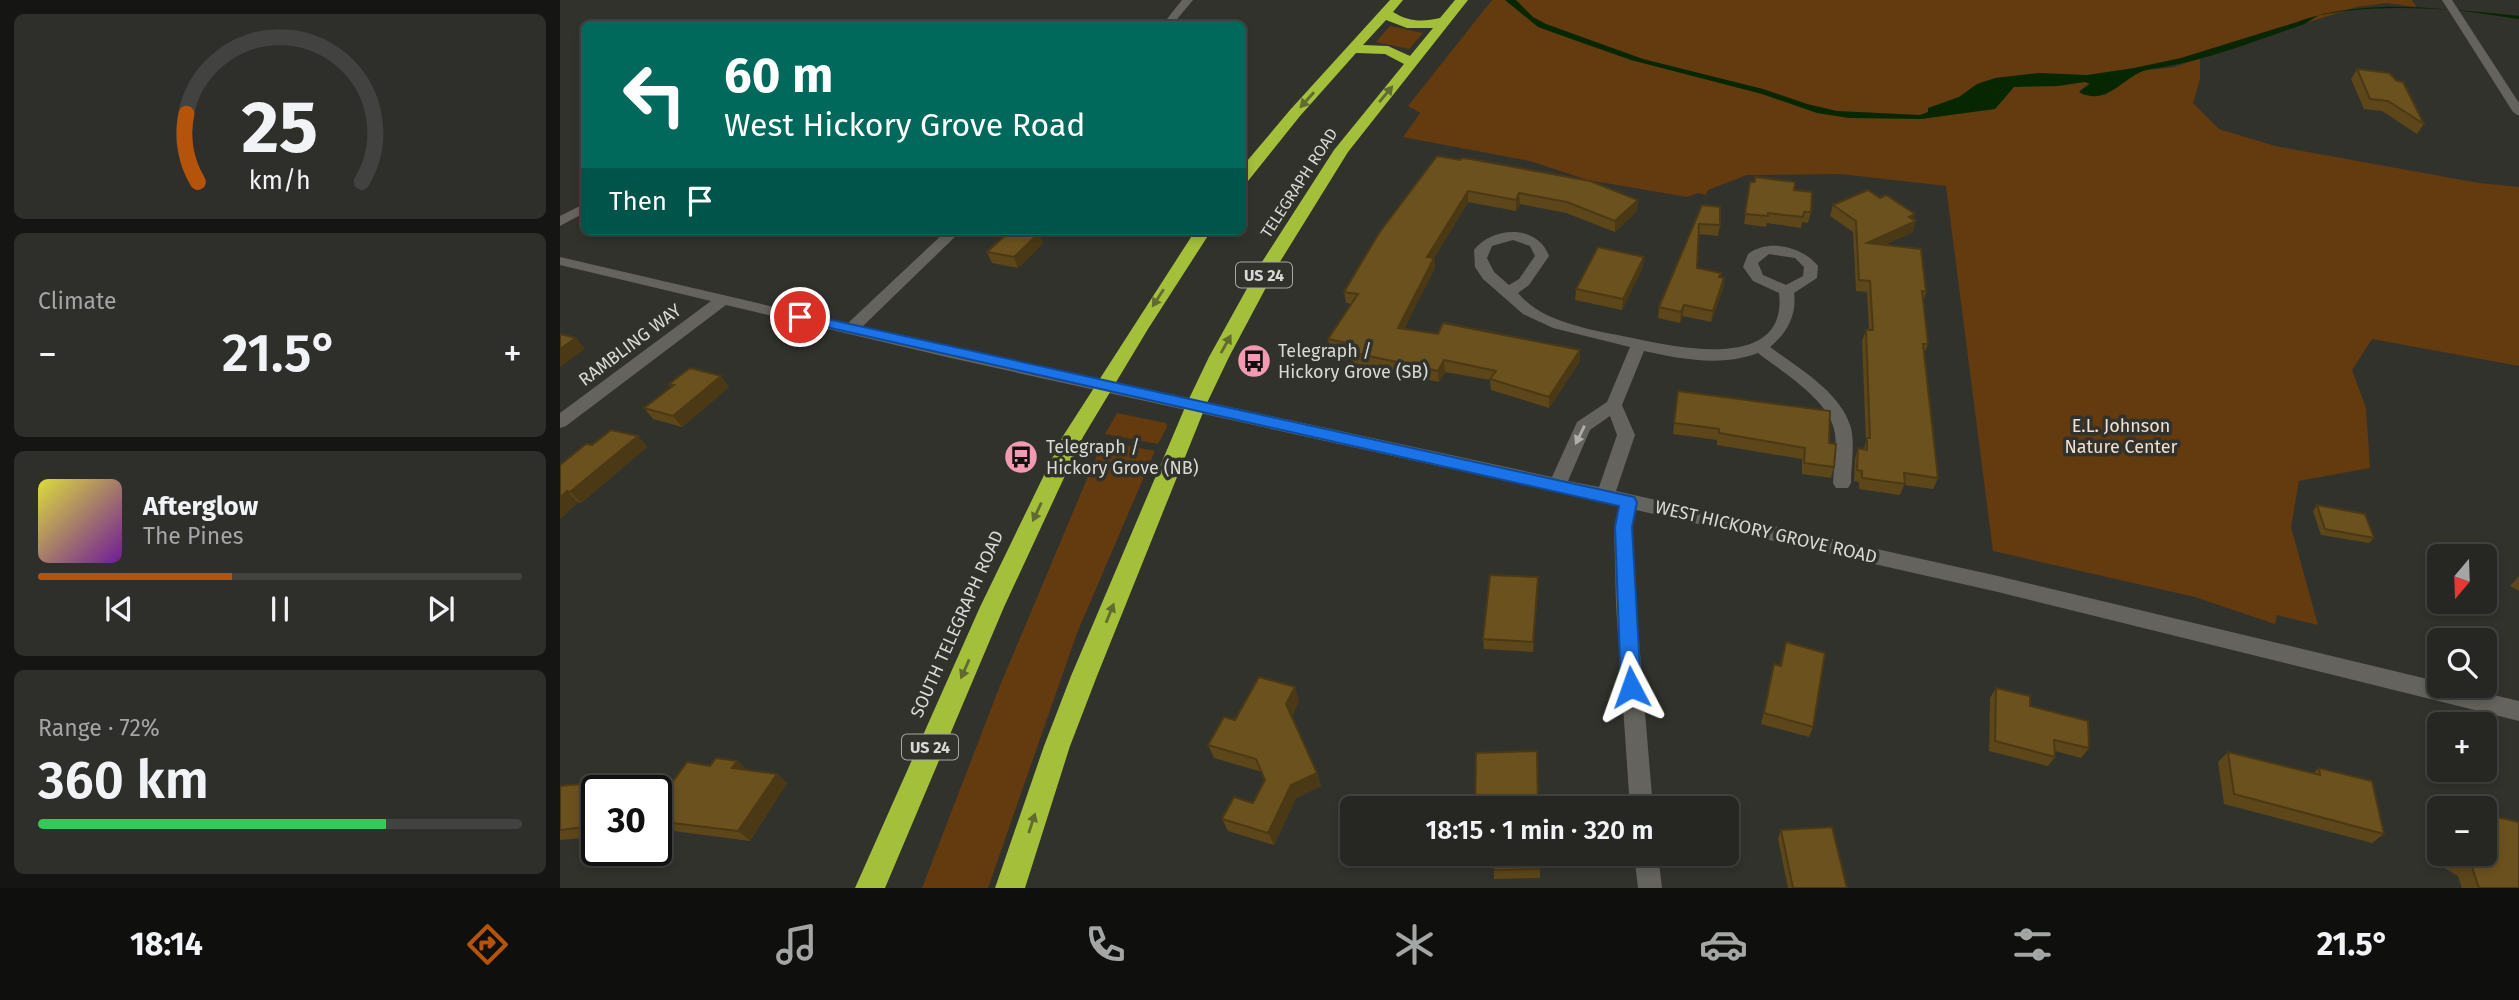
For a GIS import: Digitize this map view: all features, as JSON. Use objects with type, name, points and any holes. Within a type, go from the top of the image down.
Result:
[{"type":"highway","points":[[1246,173],[1278,132],[1397,0]]},
{"type":"highway","name":"TELEGRAPH ROAD","points":[[1196,405],[1269,264],[1342,150],[1462,0]]},
{"type":"highway","points":[[1385,13],[1408,25],[1427,26],[1446,21]]},
{"type":"highway","points":[[1352,49],[1388,50],[1412,63]]},
{"type":"highway","name":"US 24","points":[[1102,386],[1200,235]]},
{"type":"highway","name":"SOUTH TELEGRAPH ROAD","points":[[870,888],[992,607],[1073,436],[1102,386]]},
{"type":"highway","name":"US 24","points":[[1010,888],[1080,688],[1196,405]]},
{"type":"street","points":[[1170,21],[1188,0]]},
{"type":"street","points":[[2450,5],[2519,112]]},
{"type":"street","points":[[560,222],[581,210]]},
{"type":"street","points":[[851,329],[950,235]]},
{"type":"street","name":"WEST HICKORY GROVE ROAD","points":[[560,261],[1102,386],[1998,584],[2519,711]]},
{"type":"street","points":[[1509,292],[1514,301],[1525,309],[1551,320],[1639,344],[1722,355],[1760,347],[1777,332],[1788,303],[1786,291]]},
{"type":"street","name":"RAMBLING WAY","points":[[560,422],[724,299]]},
{"type":"street","points":[[1557,486],[1583,426],[1614,405],[1639,344]]},
{"type":"street","points":[[1760,347],[1808,385],[1836,412],[1842,426],[1842,483]]},
{"type":"street","points":[[1605,496],[1626,435],[1614,405]]},
{"type":"street","points":[[1629,502],[1623,527],[1639,796]]},
{"type":"street","points":[[1647,866],[1650,888]]},
{"type":"green space","name":"E.L. Johnson Nature Center","points":[[1492,0],[2412,0],[2416,7],[2387,3],[2356,7],[2241,44],[2090,83],[2080,90],[2083,95],[2105,95],[2140,71],[2175,67],[2200,58],[2200,79],[2193,103],[2219,129],[2275,146],[2479,183],[2519,187],[2519,366],[2372,339],[2352,370],[2366,408],[2370,468],[2299,481],[2291,527],[2318,625],[2277,615],[2275,624],[2195,597],[1993,551],[1946,186],[1840,174],[1747,175],[1708,190],[1706,195],[1698,193],[1687,197],[1588,180],[1530,161],[1403,137],[1420,113],[1408,106]]},
{"type":"green space","points":[[1390,26],[1423,33],[1409,49],[1376,42]]},
{"type":"green space","points":[[1117,413],[1166,423],[1167,427],[1158,444],[1105,434]]},
{"type":"green space","points":[[1103,441],[1155,451],[1077,633],[988,888],[922,888],[1001,683]]},
{"type":"shaded area","points":[[1505,0],[1516,0],[1533,17],[1546,24],[1643,59],[1837,111],[1920,115],[1928,112],[1928,108],[1959,97],[1977,84],[1995,78],[2039,73],[2087,75],[2134,68],[2181,58],[2318,16],[2302,25],[2226,51],[2141,72],[2099,96],[2079,92],[2090,84],[2085,82],[2014,87],[1995,109],[1921,119],[1849,118],[1817,113],[1762,94],[1631,60],[1538,27]]},
{"type":"shaded area","points":[[2372,7],[2452,10],[2375,9],[2318,16]]},
{"type":"shaded area","points":[[2452,10],[2519,16],[2519,19],[2470,12]]},
{"type":"building","points":[[2357,69],[2389,73],[2397,81],[2403,82],[2424,124],[2388,101],[2370,99]]},
{"type":"building","points":[[1437,156],[1470,159],[1590,181],[1638,200],[1615,221],[1567,202],[1519,193],[1516,200],[1468,191],[1427,257],[1434,258],[1398,328],[1438,334],[1443,323],[1580,350],[1549,397],[1490,379],[1496,371],[1444,360],[1438,371],[1351,352],[1356,345],[1328,339],[1358,294],[1344,292],[1379,233]]},
{"type":"building","points":[[1755,177],[1795,182],[1794,190],[1812,192],[1811,212],[1804,212],[1803,217],[1768,213],[1768,216],[1745,214],[1750,182],[1755,182]]},
{"type":"building","points":[[1868,190],[1880,198],[1886,195],[1915,214],[1909,217],[1916,221],[1867,243],[1921,249],[1928,344],[1923,344],[1938,478],[1904,473],[1905,484],[1862,478],[1862,471],[1857,470],[1858,448],[1867,450],[1867,438],[1870,438],[1866,330],[1873,330],[1870,281],[1859,280],[1856,221],[1833,205]]},
{"type":"building","points":[[1702,205],[1720,207],[1720,225],[1699,224],[1697,268],[1721,273],[1719,277],[1724,278],[1713,311],[1684,305],[1681,312],[1659,307]]},
{"type":"building","points":[[1006,235],[1037,235],[1014,257],[987,252]]},
{"type":"building","points":[[1598,247],[1644,257],[1623,299],[1576,289]]},
{"type":"building","points":[[560,334],[576,338],[560,349]]},
{"type":"building","points":[[690,368],[721,376],[673,416],[644,408],[674,385],[669,384]]},
{"type":"building","points":[[1678,391],[1830,411],[1829,443],[1836,444],[1834,467],[1804,463],[1805,448],[1719,433],[1719,429],[1674,423]]},
{"type":"building","points":[[611,430],[638,436],[560,498],[560,465],[586,444],[592,445]]},
{"type":"building","points":[[2317,505],[2365,514],[2374,538],[2325,529]]},
{"type":"building","points":[[1490,575],[1538,577],[1533,642],[1483,639]]},
{"type":"building","points":[[1786,642],[1825,653],[1813,727],[1764,713],[1774,664],[1781,666]]},
{"type":"building","points":[[1259,677],[1295,687],[1286,704],[1317,773],[1291,785],[1268,833],[1222,819],[1234,797],[1253,803],[1265,780],[1256,759],[1208,745],[1224,717],[1235,720]]},
{"type":"building","points":[[1996,688],[2030,696],[2030,706],[2088,721],[2089,748],[2054,740],[2055,757],[1995,741]]},
{"type":"building","points":[[1537,751],[1538,796],[1475,796],[1476,753]]},
{"type":"building","points":[[2228,752],[2320,775],[2319,768],[2372,781],[2384,834],[2234,794]]},
{"type":"building","points":[[716,758],[737,761],[732,768],[777,774],[738,831],[672,823],[672,783],[687,762],[710,766]]},
{"type":"building","points":[[581,784],[581,827],[560,830],[560,786]]},
{"type":"building","points":[[2497,817],[2519,822],[2519,888],[2479,888],[2472,867],[2497,866]]},
{"type":"building","points":[[1832,827],[1847,888],[1793,888],[1781,830]]},
{"type":"building","points":[[1494,866],[1540,866],[1540,869],[1494,870]]},
{"type":"place","name":"Telegraph / Hickory Grove (SB)","points":[[1254,361]]},
{"type":"place","name":"Telegraph / Hickory Grove (NB)","points":[[1021,457]]},
{"type":"route","points":[[800,317],[1629,502],[1623,527],[1631,687]]}]
